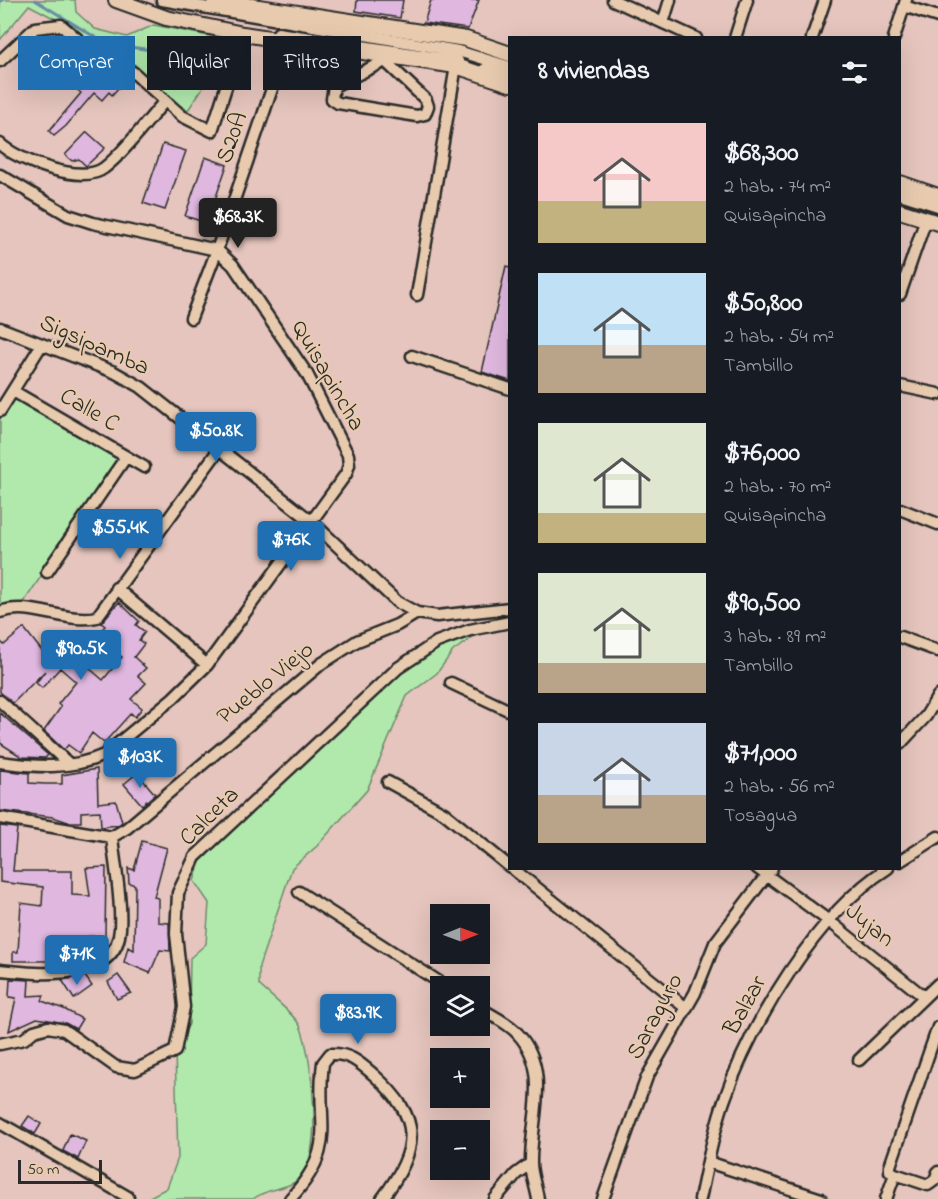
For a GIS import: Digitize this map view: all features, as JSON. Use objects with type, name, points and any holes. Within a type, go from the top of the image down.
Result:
[{"type":"main road","points":[[116,0],[166,18],[263,36]]},
{"type":"main road","points":[[214,0],[466,39],[508,53]]},
{"type":"main road","points":[[361,52],[456,66],[508,83]]},
{"type":"main road","points":[[901,183],[937,197]]},
{"type":"main road","points":[[901,211],[934,219]]},
{"type":"street","points":[[132,0],[199,21],[444,57],[508,76]]},
{"type":"street","points":[[162,0],[458,51],[508,66]]},
{"type":"street","points":[[613,0],[692,36]]},
{"type":"street","points":[[663,23],[670,0]]},
{"type":"street","points":[[736,36],[747,0]]},
{"type":"street","points":[[813,36],[825,0]]},
{"type":"street","points":[[895,36],[905,3],[937,14]]},
{"type":"street","points":[[0,61],[35,28],[61,25],[87,47],[134,73],[182,116],[212,131],[243,34]]},
{"type":"street","points":[[385,57],[426,99],[428,106],[424,114],[417,116],[338,104],[332,99],[334,86],[385,57]]},
{"type":"street","points":[[417,296],[456,66]]},
{"type":"street","name":"S20A","points":[[191,318],[217,250],[272,90]]},
{"type":"street","points":[[0,144],[36,165],[82,174],[103,169],[164,102]]},
{"type":"street","points":[[0,175],[68,215],[93,223],[217,250]]},
{"type":"street","points":[[901,194],[937,197]]},
{"type":"street","points":[[901,205],[934,219],[901,290]]},
{"type":"street","name":"Quisapincha","points":[[0,762],[30,767],[69,764],[104,755],[173,699],[207,665],[346,474],[349,465],[348,455],[307,375],[233,265],[217,250]]},
{"type":"street","name":"Sigsipamba","points":[[0,328],[129,380],[220,448],[311,521],[385,593],[417,613]]},
{"type":"street","points":[[0,410],[42,344]]},
{"type":"street","points":[[412,356],[508,388]]},
{"type":"street","points":[[901,386],[938,394]]},
{"type":"street","name":"Calle C","points":[[13,391],[144,467]]},
{"type":"street","points":[[0,612],[31,610],[87,619],[97,617],[220,448]]},
{"type":"street","points":[[47,572],[126,457]]},
{"type":"street","points":[[901,509],[938,524]]},
{"type":"street","points":[[116,588],[207,665]]},
{"type":"street","points":[[417,613],[437,616],[508,608]]},
{"type":"street","name":"Pueblo Viejo","points":[[112,837],[127,828],[321,664],[357,641],[398,625],[417,613]]},
{"type":"street","name":"Calceta","points":[[0,1044],[24,1039],[34,1031],[48,1027],[64,1030],[116,1067],[135,1070],[175,1051],[184,1007],[176,934],[178,893],[195,857],[398,668],[437,642],[470,630],[508,622]]},
{"type":"street","points":[[901,637],[938,651]]},
{"type":"street","points":[[451,683],[508,710]]},
{"type":"street","points":[[901,743],[926,716],[938,696]]},
{"type":"street","points":[[0,701],[69,764]]},
{"type":"street","points":[[388,782],[444,813],[508,866]]},
{"type":"street","points":[[0,818],[112,837],[120,930],[114,953],[101,964],[86,969],[32,974],[0,970]]},
{"type":"street","points":[[901,860],[938,837]]},
{"type":"street","points":[[514,870],[686,1008]]},
{"type":"street","name":"Saraguro","points":[[603,1199],[647,1077],[686,1008],[716,944],[765,870]]},
{"type":"street","name":"Jujan","points":[[765,870],[923,996]]},
{"type":"street","name":"Balzar","points":[[700,1199],[723,1102],[747,1046],[784,982],[829,921],[851,896],[885,870]]},
{"type":"street","points":[[300,892],[430,976]]},
{"type":"street","points":[[859,1060],[938,984]]},
{"type":"street","points":[[490,1014],[517,1032],[528,1048],[538,1087],[531,1163],[538,1199]]},
{"type":"street","points":[[938,1027],[890,1166],[890,1171],[895,1174],[928,1185],[935,1180],[938,1172]]},
{"type":"street","points":[[290,1199],[316,1166],[322,1146],[323,1063],[330,1054],[342,1053],[356,1059],[382,1082],[400,1103],[411,1122],[411,1139],[405,1160],[395,1182],[382,1199]]},
{"type":"street","points":[[0,1123],[128,1197]]},
{"type":"street","points":[[708,1162],[821,1199]]},
{"type":"street","points":[[495,1199],[516,1173],[531,1163]]},
{"type":"street","points":[[886,1199],[895,1174]]},
{"type":"green space","points":[[0,0],[75,0],[76,12],[95,29],[123,36],[81,36],[61,22],[29,5],[0,40]]},
{"type":"green space","points":[[154,25],[209,36],[147,36],[147,76],[135,65],[135,36],[129,36]]},
{"type":"green space","points":[[162,90],[201,90],[188,110],[177,104]]},
{"type":"green space","points":[[14,395],[119,458],[24,602],[0,608],[0,417]]},
{"type":"green space","points":[[479,633],[453,651],[437,673],[407,696],[367,790],[317,846],[292,868],[259,966],[259,985],[294,1018],[301,1028],[305,1042],[314,1109],[311,1154],[305,1171],[295,1182],[253,1199],[146,1199],[167,1188],[178,1158],[175,1051],[189,1024],[190,958],[206,944],[209,903],[194,881],[200,862],[381,684],[435,644]]},
{"type":"building","points":[[357,0],[403,0],[400,18],[356,11]]},
{"type":"building","points":[[431,0],[479,0],[468,29],[424,23]]},
{"type":"building","points":[[77,90],[116,90],[112,95],[109,92],[102,100],[94,93],[66,126],[54,136],[49,131],[81,93]]},
{"type":"building","points":[[87,132],[105,148],[86,166],[79,159],[72,161],[65,155]]},
{"type":"building","points":[[163,144],[186,151],[165,210],[143,203]]},
{"type":"building","points":[[205,157],[227,165],[207,223],[185,216]]},
{"type":"building","points":[[506,266],[508,266],[508,380],[482,372]]},
{"type":"building","points":[[119,602],[139,621],[136,625],[145,632],[139,640],[144,644],[134,657],[146,668],[138,676],[146,683],[131,699],[142,708],[135,717],[131,713],[104,743],[92,733],[79,753],[68,745],[64,750],[44,731],[61,707],[58,704],[76,682],[60,668],[42,688],[36,683],[45,671],[13,703],[0,692],[0,641],[4,645],[24,628],[52,664],[66,648],[103,680],[122,657],[97,636],[105,626],[101,623]]},
{"type":"building","points":[[0,713],[48,755],[45,758],[22,757],[0,743]]},
{"type":"building","points":[[134,741],[148,758],[137,768],[123,751]]},
{"type":"building","points":[[97,769],[98,803],[116,801],[122,822],[118,825],[101,827],[100,811],[81,812],[81,822],[68,822],[53,817],[0,811],[0,770],[29,773],[29,783],[62,784],[62,775]]},
{"type":"building","points":[[137,773],[155,794],[142,805],[124,784]]},
{"type":"building","points":[[0,826],[17,828],[13,871],[72,871],[72,895],[90,896],[86,868],[106,867],[105,937],[89,936],[88,954],[81,961],[13,961],[13,952],[18,952],[21,903],[42,906],[43,887],[0,882]]},
{"type":"building","points":[[142,841],[167,848],[154,897],[158,898],[158,922],[169,923],[170,951],[160,950],[150,973],[124,962],[128,947],[134,950],[135,885],[129,883],[128,868],[134,870]]},
{"type":"building","points":[[118,975],[131,993],[117,999],[108,982]]},
{"type":"building","points":[[85,976],[92,986],[74,999],[62,980]]},
{"type":"building","points":[[10,979],[29,980],[28,996],[44,995],[42,1001],[82,1019],[76,1029],[65,1023],[37,1018],[9,1031],[16,998],[9,997]]},
{"type":"building","points":[[29,1116],[41,1124],[35,1134],[22,1126]]},
{"type":"building","points":[[70,1134],[86,1141],[78,1159],[63,1151]]},
{"type":"waterway","points":[[35,0],[106,44],[147,49]]}]
